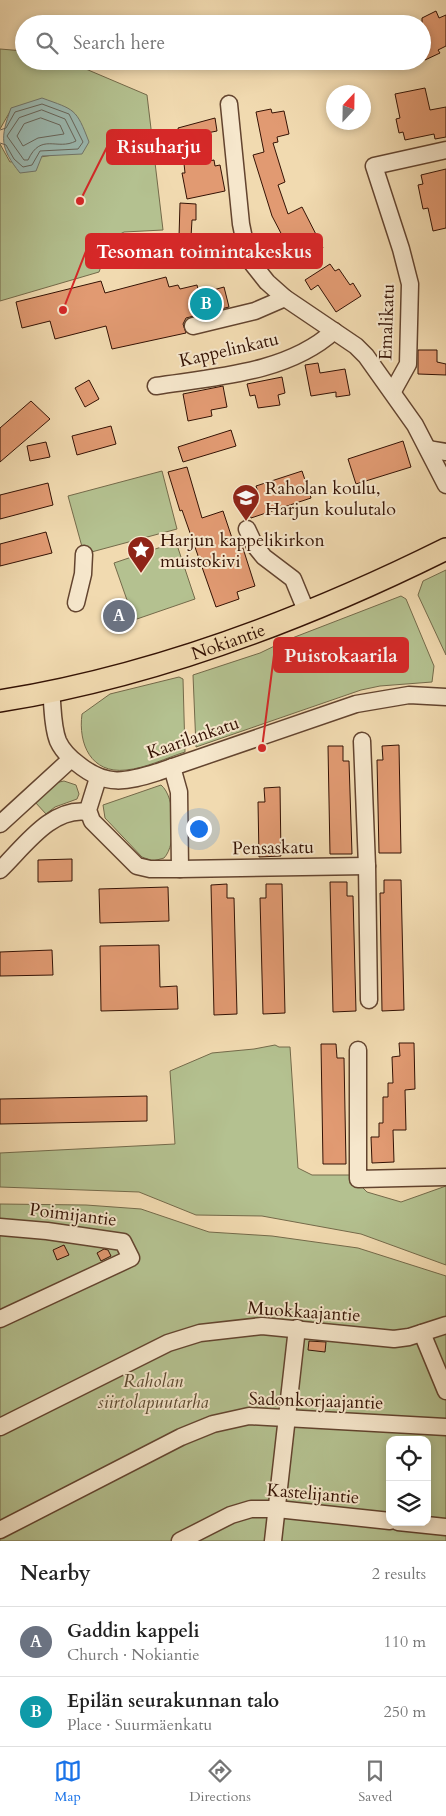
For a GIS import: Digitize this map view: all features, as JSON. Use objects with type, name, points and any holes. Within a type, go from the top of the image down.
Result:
[{"type":"main road","name":"Nokiantie","points":[[0,700],[51,691],[193,654],[307,613],[446,549]]},
{"type":"street","points":[[229,104],[241,224],[248,258],[267,282],[285,298],[334,330],[366,356],[392,391],[428,449],[446,485]]},
{"type":"street","name":"Emalikatu","points":[[392,391],[408,364],[410,284],[401,249],[374,166],[446,150]]},
{"type":"street","points":[[193,326],[255,311],[285,298]]},
{"type":"street","name":"Kappelinkatu","points":[[156,386],[234,373],[280,361],[310,348],[334,330]]},
{"type":"street","points":[[428,449],[446,452]]},
{"type":"street","points":[[247,529],[254,546],[264,557],[293,579],[307,613]]},
{"type":"street","points":[[76,603],[83,574],[84,554]]},
{"type":"street","points":[[0,870],[58,817],[72,811],[87,812],[98,778],[71,759],[58,741],[51,691]]},
{"type":"street","name":"Kaarilankatu","points":[[98,778],[114,781],[128,780],[172,767],[356,704],[409,695],[446,697]]},
{"type":"street","points":[[362,740],[367,866],[369,1000]]},
{"type":"street","points":[[0,824],[71,759]]},
{"type":"street","points":[[172,767],[178,787],[180,809],[180,869]]},
{"type":"street","name":"Pensaskatu","points":[[87,812],[92,821],[137,866],[150,869],[367,866]]},
{"type":"street","points":[[358,1050],[358,1179],[446,1177]]},
{"type":"street","name":"Poimijantie","points":[[0,1227],[47,1231],[123,1242],[131,1258],[0,1319]]},
{"type":"street","name":"Muokkaajantie","points":[[0,1427],[168,1343],[200,1333],[262,1326],[394,1339],[446,1325]]},
{"type":"street","points":[[273,1541],[297,1328]]},
{"type":"street","points":[[422,1333],[446,1391]]},
{"type":"street","name":"Sadonkorjaajantie","points":[[0,1530],[180,1437],[213,1424],[249,1416],[446,1427]]},
{"type":"street","name":"Kastelijantie","points":[[180,1541],[231,1515],[251,1509],[276,1509],[386,1521]]},
{"type":"street","points":[[431,1525],[446,1527]]},
{"type":"green space","points":[[0,49],[15,50],[15,70],[88,70],[147,95],[163,230],[124,232],[99,245],[102,264],[99,272],[0,301],[0,144],[10,162],[59,154],[12,108],[0,129]]},
{"type":"green space","points":[[162,471],[177,529],[84,554],[68,496]]},
{"type":"green space","points":[[176,542],[195,599],[134,620],[114,563]]},
{"type":"green space","points":[[446,570],[446,655],[418,595],[423,581]]},
{"type":"green space","points":[[401,596],[406,599],[434,666],[432,682],[380,686],[361,690],[196,747],[193,675],[260,653],[287,640]]},
{"type":"green space","points":[[179,677],[183,679],[185,752],[148,765],[126,770],[114,770],[104,767],[89,755],[82,736],[82,714],[110,694]]},
{"type":"green space","points":[[64,781],[76,785],[79,794],[77,799],[55,807],[46,814],[35,802],[55,783]]},
{"type":"green space","points":[[161,785],[170,800],[173,832],[168,852],[164,858],[153,861],[142,857],[105,818],[103,805]]},
{"type":"green space","points":[[275,1045],[290,1047],[298,1168],[312,1175],[350,1175],[367,1192],[401,1202],[446,1186],[446,1265],[361,1234],[262,1216],[196,1215],[139,1192],[0,1187],[0,1153],[175,1144],[170,1071],[212,1053]]},
{"type":"green space","name":"Raholan siirtolapuutarha","points":[[0,1204],[86,1205],[141,1209],[209,1232],[272,1236],[358,1248],[446,1276],[446,1541],[0,1541]]},
{"type":"water","points":[[42,98],[68,108],[73,112],[81,122],[89,142],[82,154],[42,156],[36,171],[20,173],[5,149],[4,135],[7,118],[11,108]]},
{"type":"building","points":[[436,11],[439,18],[446,15],[446,46],[438,50],[440,53],[431,57],[431,15],[428,15]]},
{"type":"building","points":[[425,88],[430,110],[446,107],[446,137],[435,139],[434,134],[405,140],[403,132],[399,133],[396,119],[400,118],[395,94]]},
{"type":"building","points":[[271,109],[272,113],[284,111],[289,134],[277,137],[278,142],[273,143],[285,182],[278,185],[288,214],[302,207],[323,248],[296,262],[272,216],[253,155],[264,152],[256,112]]},
{"type":"building","points":[[215,118],[217,131],[207,133],[208,139],[205,139],[209,161],[214,160],[215,166],[220,165],[225,191],[187,199],[182,173],[185,173],[183,154],[178,128]]},
{"type":"building","points":[[446,169],[446,228],[433,231],[428,208],[423,209],[418,185],[423,184],[421,175]]},
{"type":"building","points":[[180,203],[196,204],[196,220],[192,220],[191,237],[179,237]]},
{"type":"building","points":[[330,264],[335,271],[339,269],[350,285],[353,283],[361,296],[336,312],[318,285],[311,290],[305,280]]},
{"type":"building","points":[[166,277],[169,287],[178,285],[180,289],[197,285],[199,294],[224,287],[229,307],[186,318],[183,324],[186,333],[112,349],[106,326],[55,339],[50,321],[22,328],[16,302],[101,281],[105,293]]},
{"type":"building","points":[[418,350],[437,350],[437,362],[446,364],[446,375],[418,374]]},
{"type":"building","points":[[318,363],[320,373],[345,369],[350,395],[336,397],[336,392],[311,396],[305,365]]},
{"type":"building","points":[[282,377],[285,393],[278,395],[280,405],[258,408],[255,395],[250,396],[247,384]]},
{"type":"building","points":[[89,380],[99,399],[85,407],[75,388]]},
{"type":"building","points":[[223,386],[227,407],[211,410],[212,416],[188,421],[183,394]]},
{"type":"building","points":[[31,401],[50,419],[0,462],[0,428]]},
{"type":"building","points":[[111,426],[116,444],[77,455],[72,436]]},
{"type":"building","points":[[231,430],[236,446],[183,462],[178,447]]},
{"type":"building","points":[[403,441],[411,467],[356,484],[348,459]]},
{"type":"building","points":[[46,442],[50,457],[30,461],[27,446]]},
{"type":"building","points":[[187,467],[202,518],[223,511],[234,544],[241,542],[255,586],[237,592],[239,599],[216,607],[182,510],[180,511],[168,472]]},
{"type":"building","points":[[302,471],[311,498],[251,518],[244,496],[258,492],[256,486]]},
{"type":"building","points":[[48,483],[53,505],[0,519],[0,495]]},
{"type":"building","points":[[46,532],[52,553],[0,566],[0,544]]},
{"type":"building","points":[[121,608],[127,618],[117,623],[112,614]]},
{"type":"building","points":[[399,745],[401,853],[379,853],[377,760],[383,760],[382,746]]},
{"type":"building","points":[[328,746],[343,746],[343,761],[349,761],[352,854],[330,854]]},
{"type":"building","points":[[280,787],[281,856],[259,857],[258,802],[265,802],[264,788]]},
{"type":"building","points":[[72,859],[72,881],[38,882],[38,860]]},
{"type":"building","points":[[384,880],[401,880],[404,1010],[382,1011],[380,893],[384,893]]},
{"type":"building","points":[[330,882],[347,882],[347,896],[353,896],[356,1011],[333,1012]]},
{"type":"building","points":[[227,884],[227,898],[234,898],[237,1014],[214,1015],[211,885]]},
{"type":"building","points":[[266,884],[282,884],[285,1013],[263,1014],[260,898],[266,898]]},
{"type":"building","points":[[168,887],[169,921],[100,923],[99,889]]},
{"type":"building","points":[[159,945],[160,987],[177,986],[178,1009],[101,1011],[100,946]]},
{"type":"building","points":[[52,950],[53,975],[0,976],[0,952]]},
{"type":"building","points":[[399,1043],[414,1043],[415,1089],[405,1090],[406,1130],[393,1130],[394,1162],[372,1163],[371,1137],[379,1137],[379,1123],[383,1123],[383,1097],[388,1097],[388,1083],[393,1083],[392,1057],[400,1056]]},
{"type":"building","points":[[321,1044],[336,1044],[337,1058],[344,1058],[346,1164],[323,1164]]},
{"type":"building","points":[[147,1096],[147,1121],[0,1124],[0,1099]]},
{"type":"building","points":[[64,1245],[69,1255],[57,1260],[53,1250]]},
{"type":"building","points":[[104,1249],[108,1250],[111,1256],[101,1261],[97,1253]]},
{"type":"building","points":[[309,1341],[326,1342],[325,1352],[308,1350]]},
{"type":"place","name":"Risuharju","points":[[80,201]]},
{"type":"place","name":"Epilän seurakunnan talo","points":[[206,304]]},
{"type":"place","name":"Tesoman toimintakeskus","points":[[63,310]]},
{"type":"place","name":"Raholan koulu, Harjun koulutalo","points":[[246,522]]},
{"type":"place","name":"Harjun kappelikirkon muistokivi","points":[[141,574]]},
{"type":"place","name":"Gaddin kappeli","points":[[119,616]]},
{"type":"place","name":"Puistokaarila","points":[[262,748]]}]
